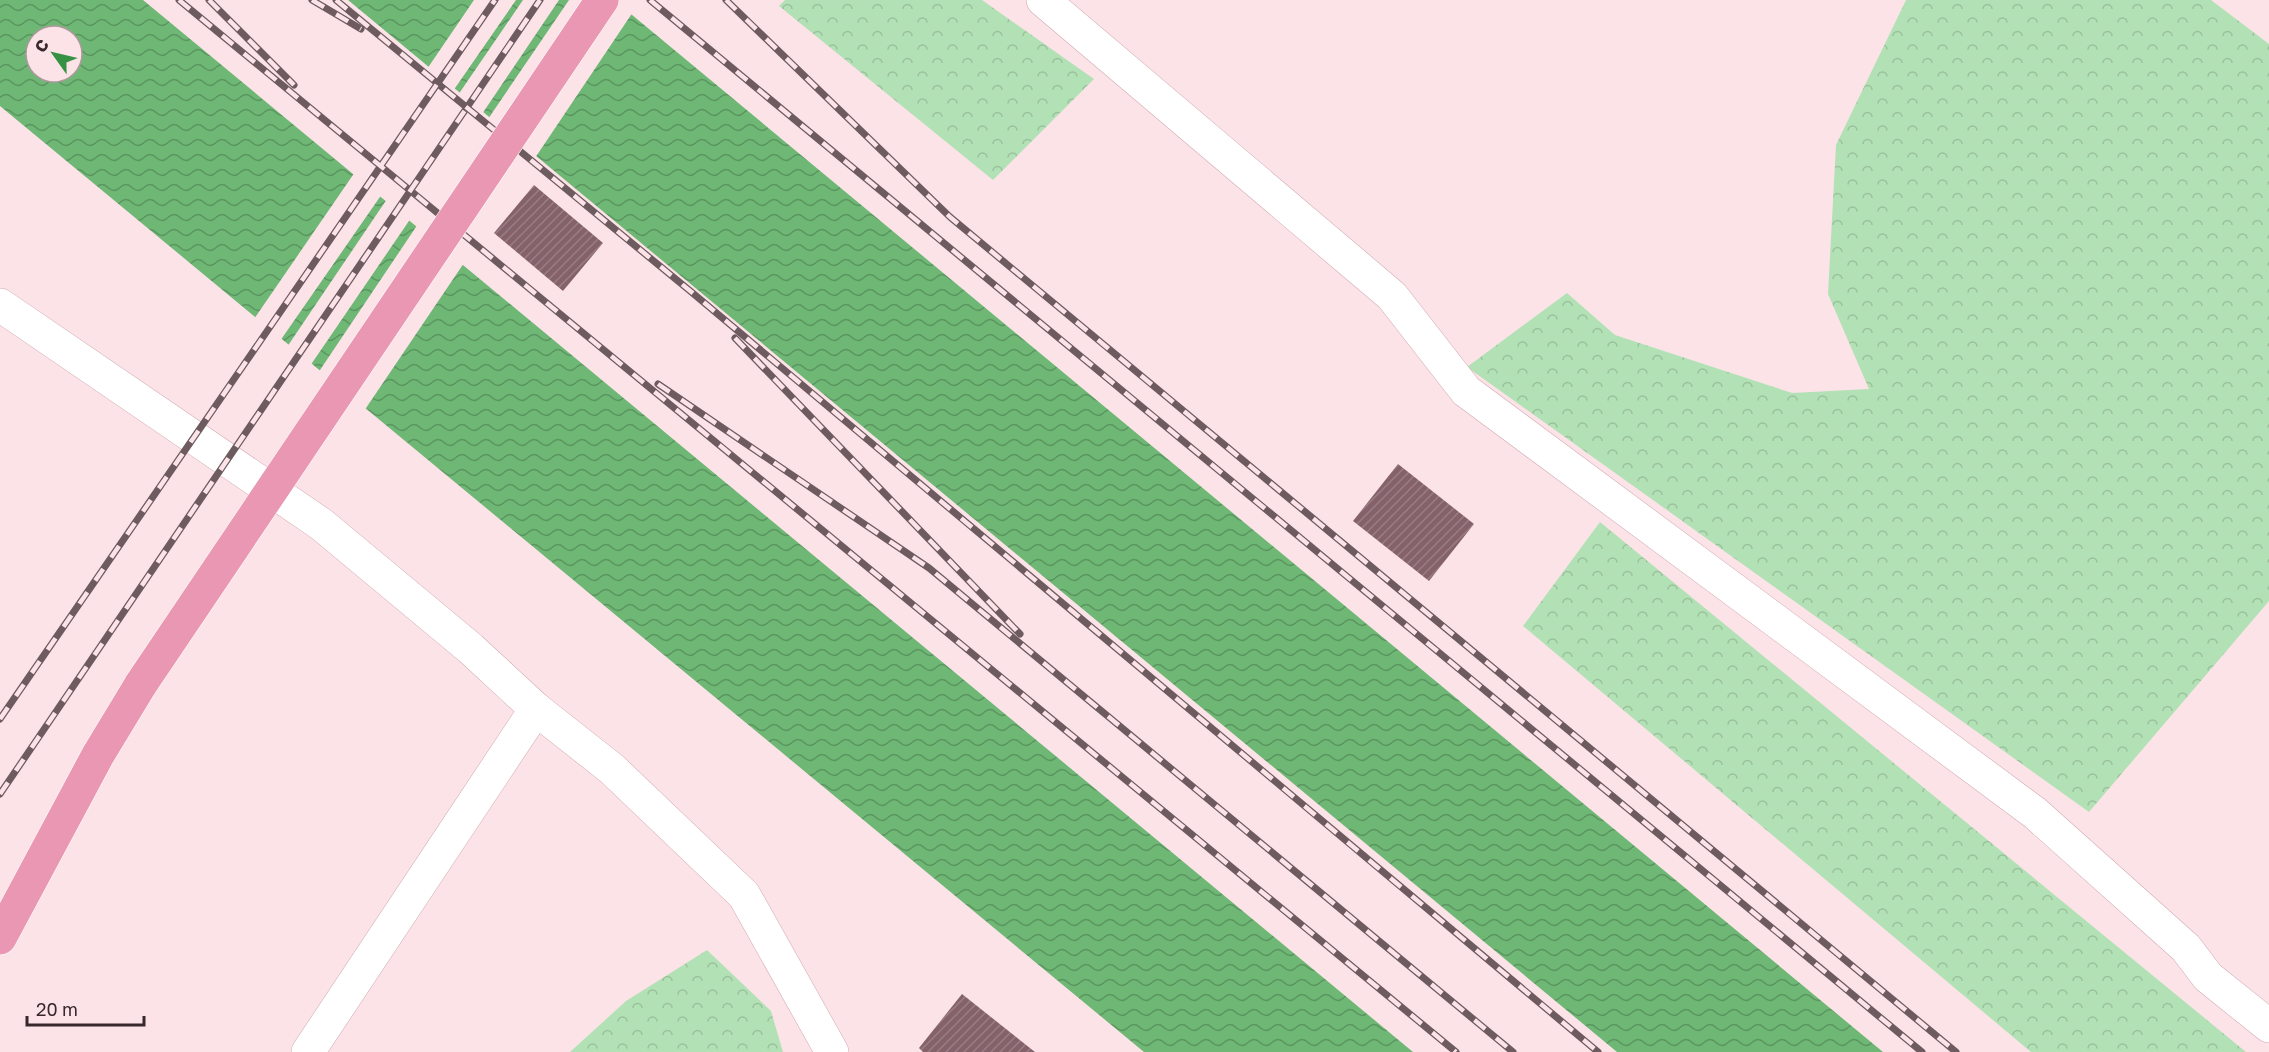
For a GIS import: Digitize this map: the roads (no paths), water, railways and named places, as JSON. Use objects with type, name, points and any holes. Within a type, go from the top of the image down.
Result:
[{"type":"main road","points":[[0,938],[98,755],[141,684],[602,0]]},
{"type":"lane","points":[[1043,0],[1392,296],[1466,391],[2035,813],[2186,948],[2208,977],[2269,1026]]},
{"type":"lane","points":[[0,305],[321,525],[470,648],[536,710],[612,769],[744,894],[832,1052]]},
{"type":"lane","points":[[308,1052],[536,710]]},
{"type":"water","points":[[0,0],[143,0],[1413,1052],[1144,1052],[0,106]]},
{"type":"water","points":[[348,0],[614,0],[1883,1052],[1617,1052]]},
{"type":"railway","points":[[179,0],[1456,1052]]},
{"type":"railway","points":[[209,0],[294,85]]},
{"type":"railway","points":[[312,0],[361,29]]},
{"type":"railway","points":[[336,0],[689,290],[1598,1052]]},
{"type":"railway","points":[[0,719],[495,0]]},
{"type":"railway","points":[[0,794],[540,0]]},
{"type":"railway","points":[[650,0],[1922,1052]]},
{"type":"railway","points":[[726,0],[950,217],[1956,1052]]},
{"type":"railway","points":[[735,338],[1020,634]]},
{"type":"railway","points":[[658,384],[929,568],[1513,1052]]}]
